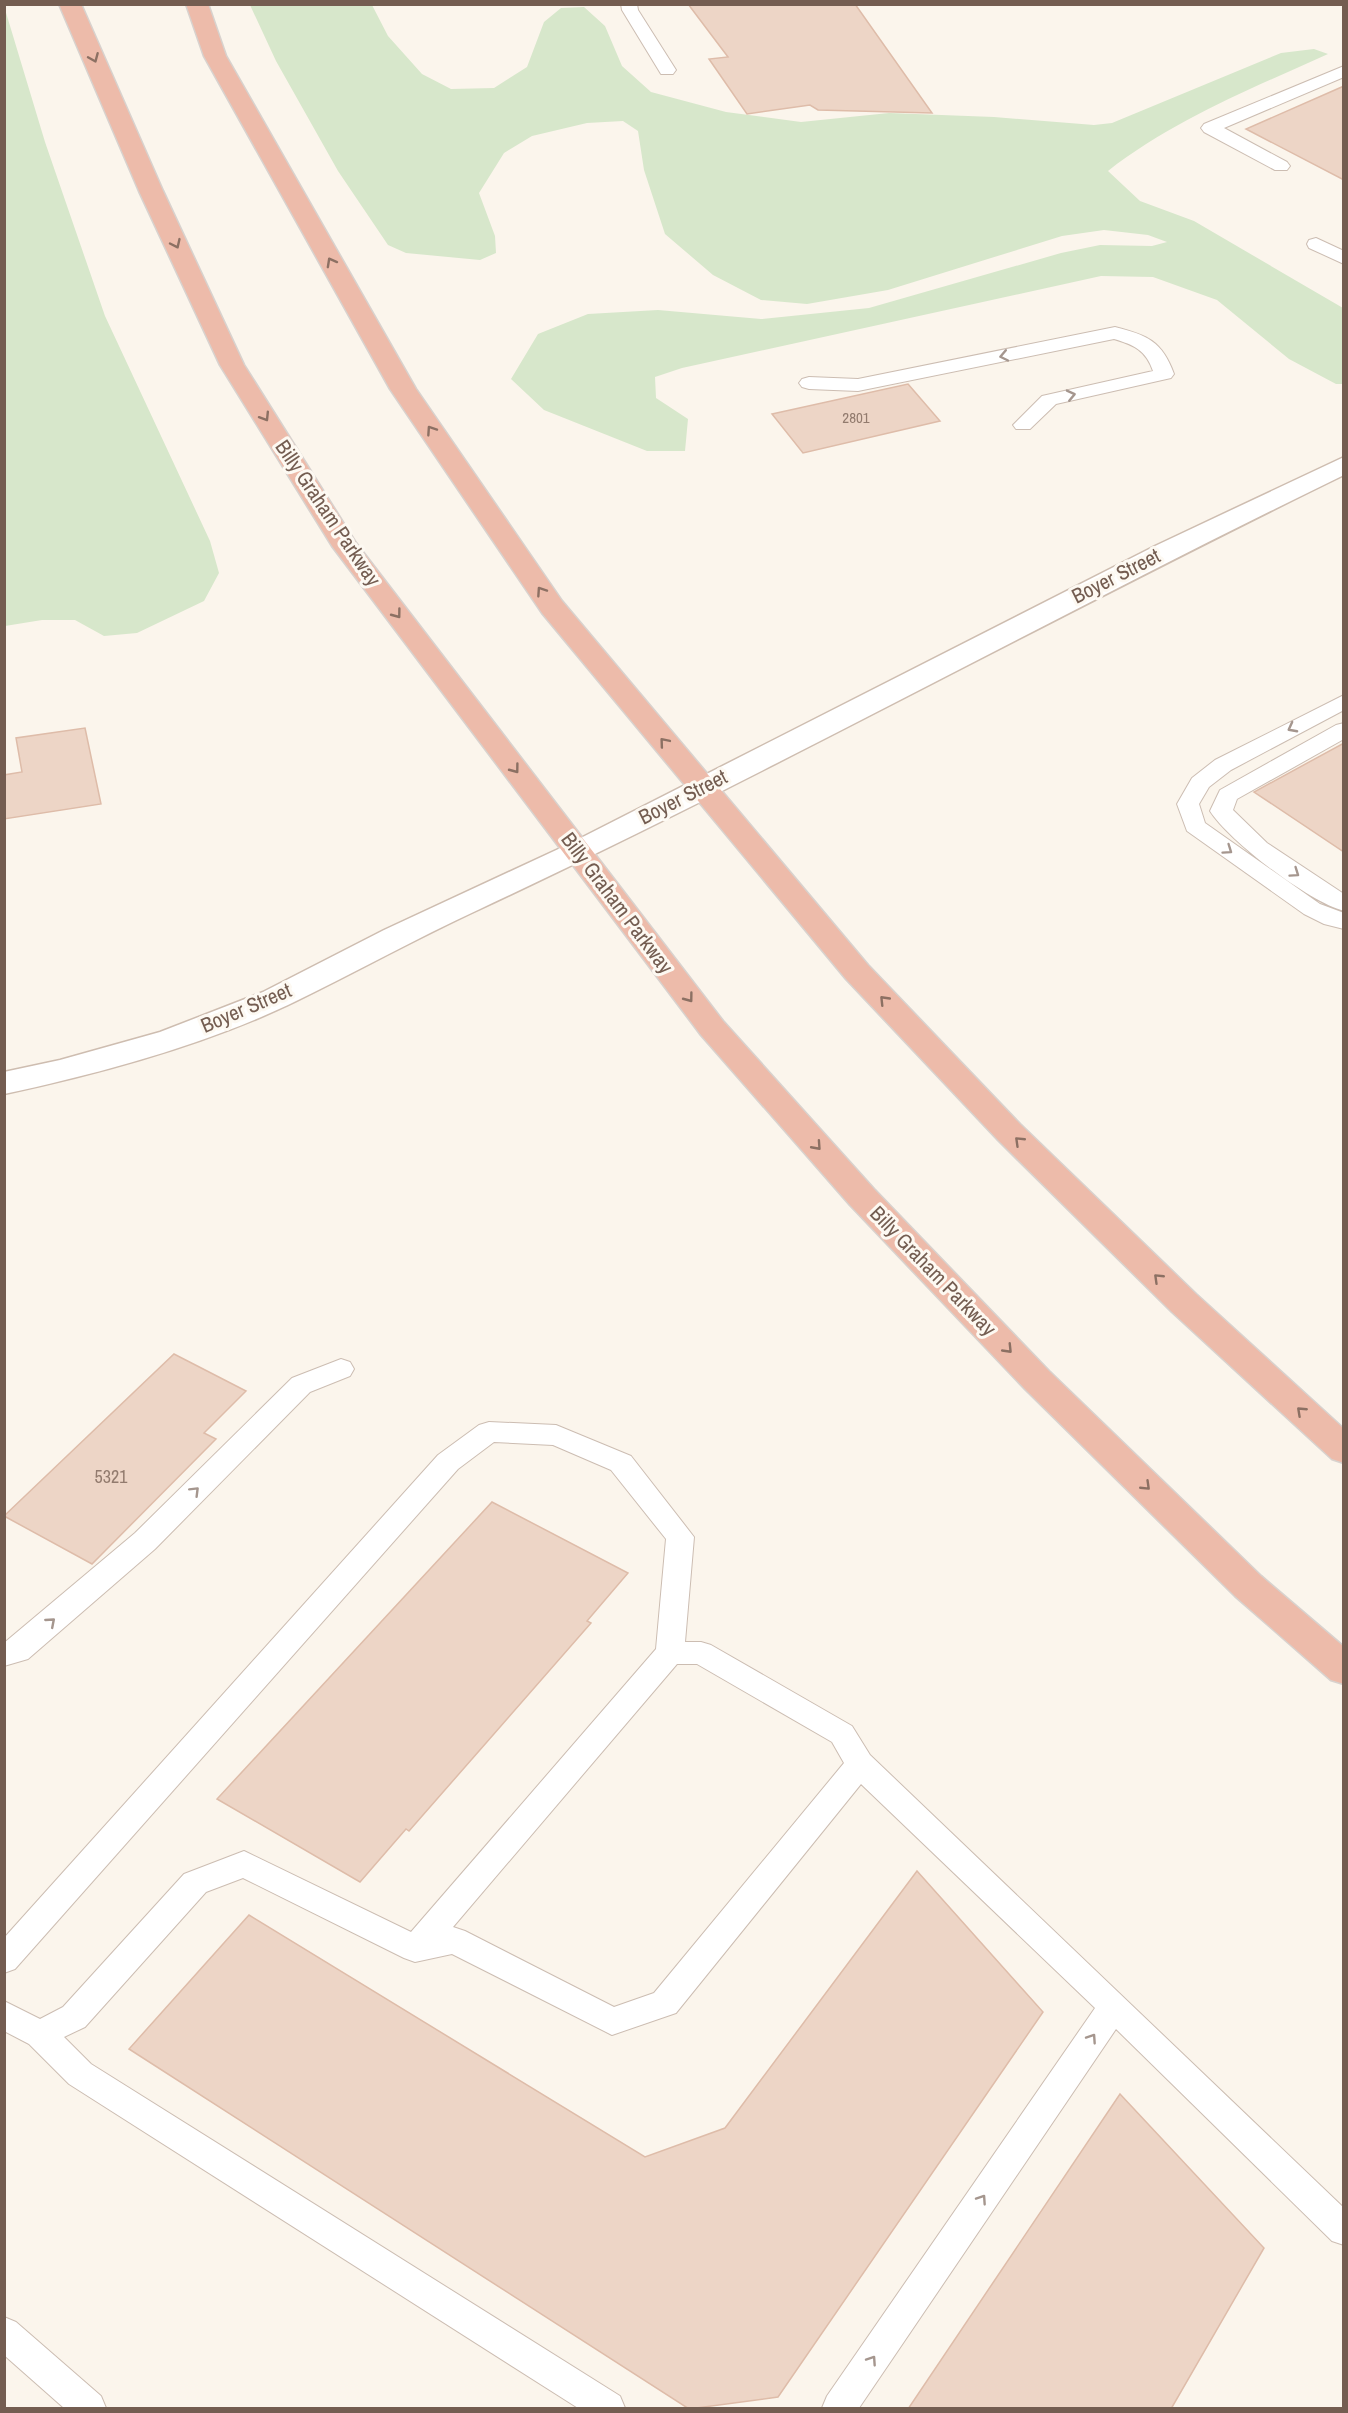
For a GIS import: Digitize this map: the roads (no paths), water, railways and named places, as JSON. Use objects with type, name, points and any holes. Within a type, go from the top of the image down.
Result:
[{"type":"highway","name":"Billy Graham Parkway","points":[[70,4],[151,191],[232,365],[345,546],[577,852],[712,1028],[862,1197],[1054,1396],[1248,1586],[1344,1669]]},
{"type":"highway","points":[[197,4],[215,56],[403,389],[552,607],[857,972],[1009,1132],[1184,1303],[1344,1450]]},
{"type":"main road","name":"Boyer Street","points":[[4,1083],[61,1071],[171,1039],[274,999],[395,937],[577,852],[702,786],[1154,557],[1344,465]]},
{"type":"lane","points":[[629,4],[630,10],[667,70]]},
{"type":"lane","points":[[1281,166],[1210,128],[1344,71]]},
{"type":"lane","points":[[1316,244],[1344,259]]},
{"type":"lane","points":[[809,383],[858,385],[1114,333],[1146,343],[1158,355],[1164,374],[1049,400],[1023,425]]},
{"type":"lane","points":[[1344,701],[1223,765],[1200,783],[1188,804],[1195,826],[1312,909],[1332,919],[1344,921]]},
{"type":"lane","points":[[1344,730],[1228,795],[1221,812],[1228,823],[1243,836],[1344,904]]},
{"type":"lane","points":[[4,1655],[18,1651],[145,1541],[301,1385],[341,1369]]},
{"type":"lane","points":[[4,1960],[448,1462],[489,1432],[556,1435],[621,1463],[680,1537],[670,1653],[415,1949]]},
{"type":"lane","points":[[670,1653],[700,1653],[842,1734],[860,1764],[1114,2006],[1344,2230]]},
{"type":"lane","points":[[40,2034],[74,2017],[195,1883],[244,1863],[415,1949],[453,1940],[612,2020],[666,2003],[860,1764]]},
{"type":"lane","points":[[839,2409],[1114,2006]]},
{"type":"lane","points":[[4,2015],[40,2034],[80,2074],[608,2409]]},
{"type":"lane","points":[[4,2333],[89,2409]]}]
